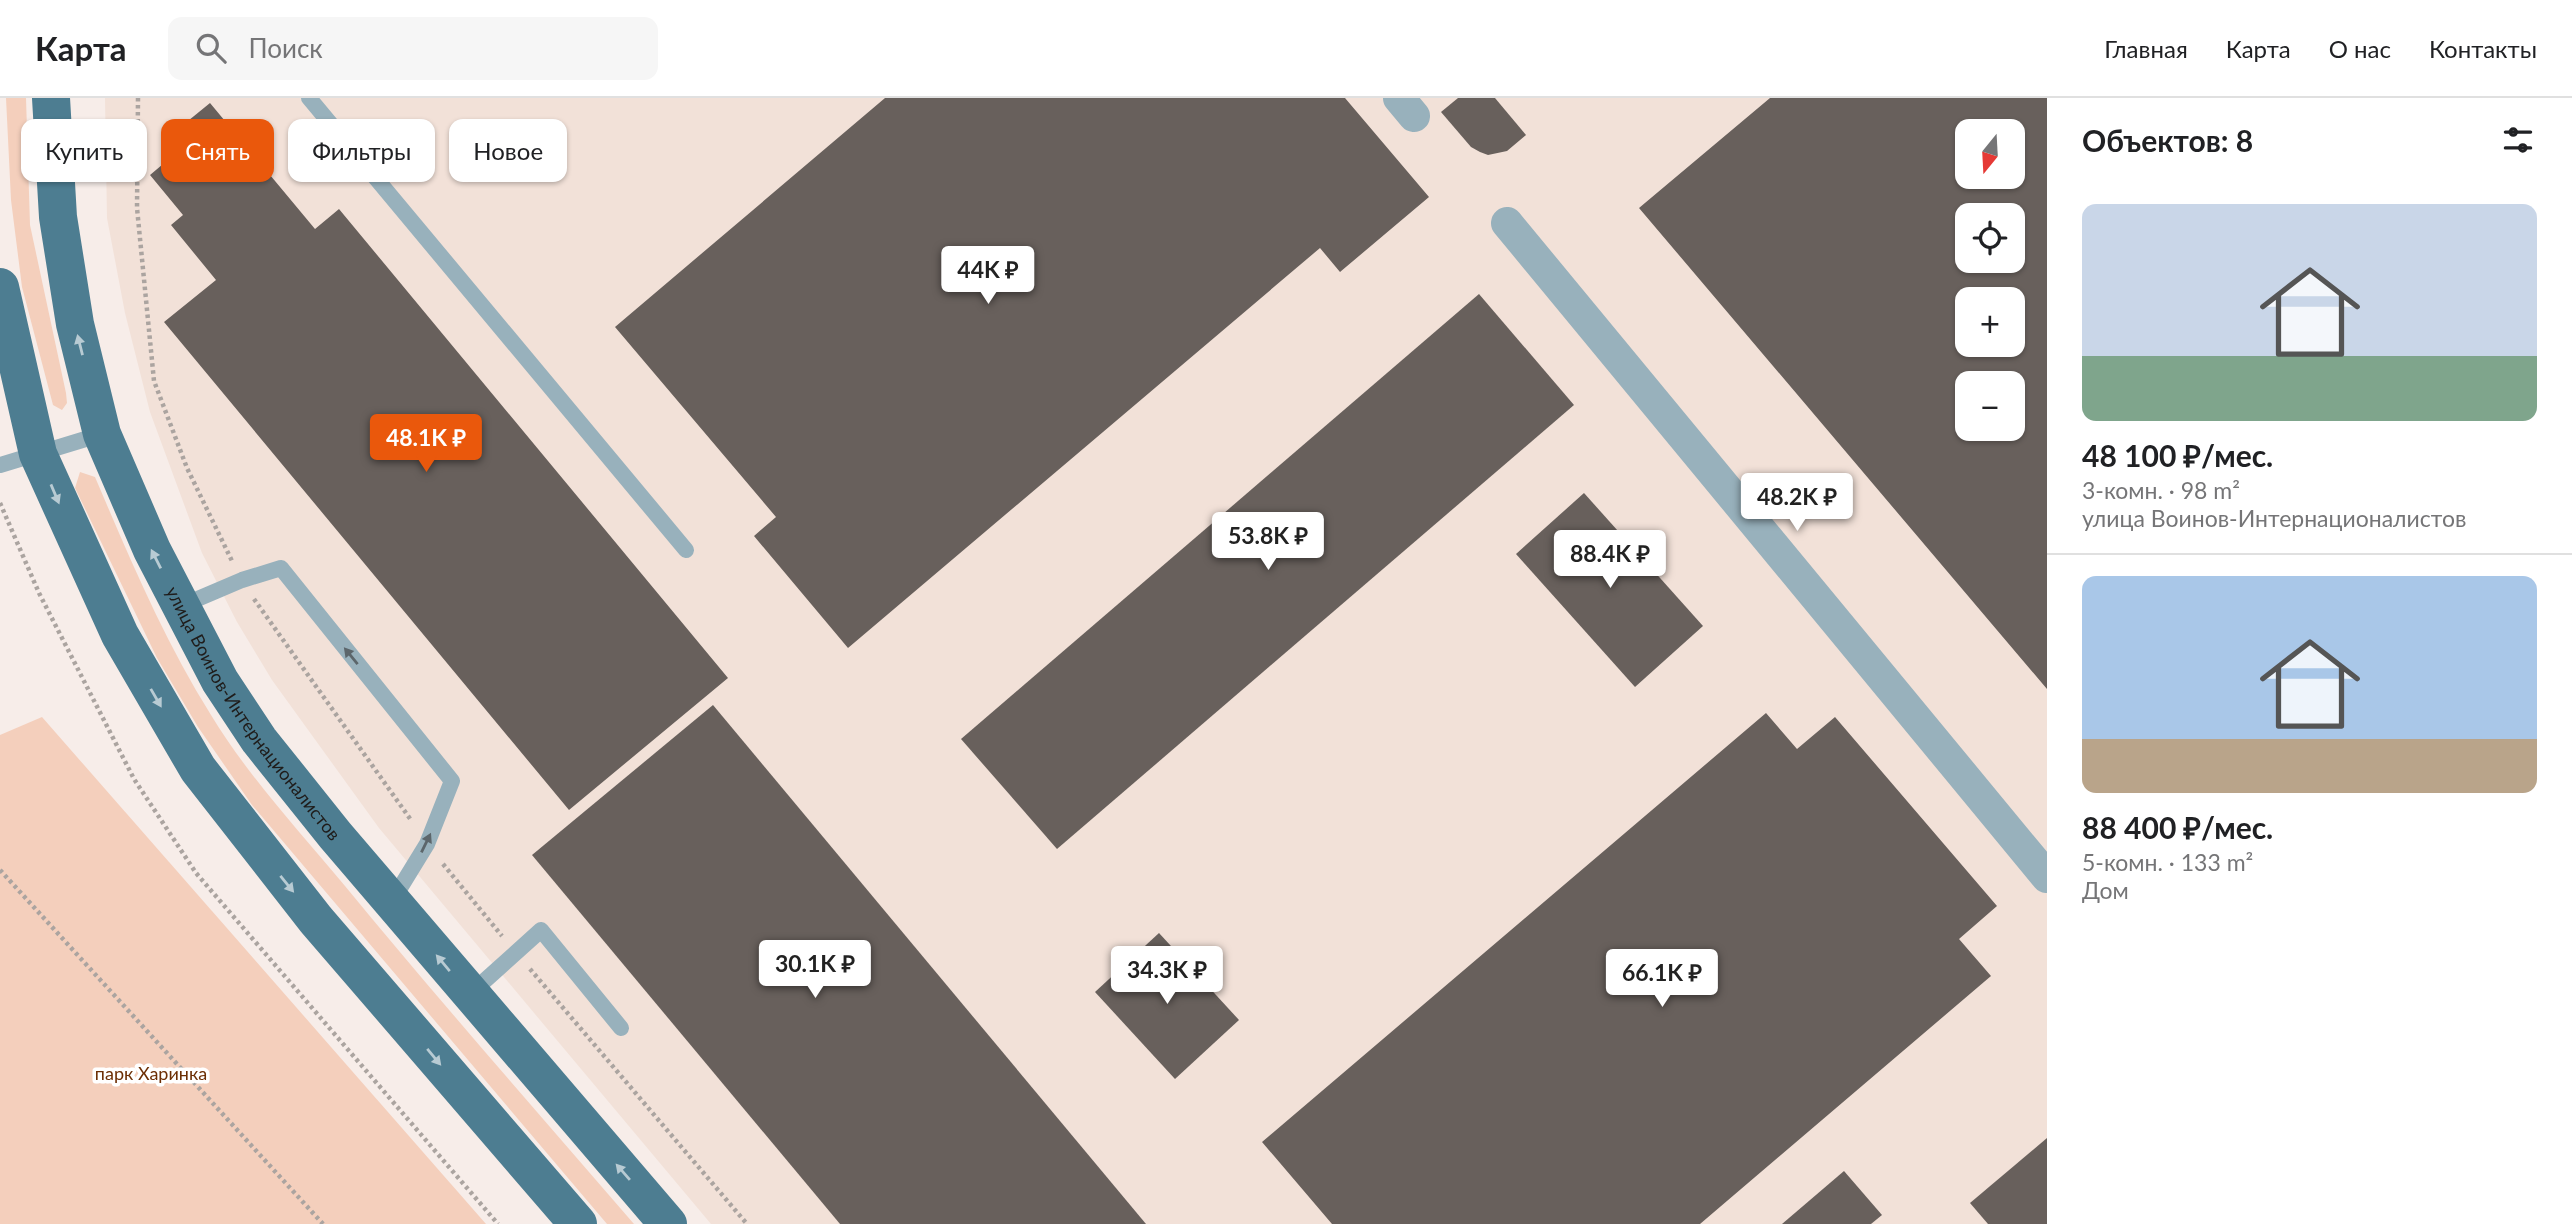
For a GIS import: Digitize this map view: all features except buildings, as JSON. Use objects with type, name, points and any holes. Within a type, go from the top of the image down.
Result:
[{"type":"main road","name":"улица Воинов-Интернационалистов","points":[[51,98],[58,217],[75,324],[103,434],[152,550],[220,681],[259,740],[391,901],[668,1224]]},
{"type":"main road","points":[[0,287],[38,454],[120,635],[198,769],[316,920],[578,1224]]},
{"type":"street","points":[[1507,223],[2047,877]]},
{"type":"lane","points":[[309,98],[686,550]]},
{"type":"lane","points":[[0,465],[103,434]]},
{"type":"lane","points":[[181,606],[242,580],[281,568],[452,781],[427,844],[391,901]]},
{"type":"lane","points":[[469,995],[541,930],[621,1028]]},
{"type":"path","points":[[0,503],[39,593],[134,779],[196,873],[498,1224]]},
{"type":"path","points":[[0,870],[323,1224]]},
{"type":"shaded area","points":[[105,98],[2047,98],[2047,1224],[711,1224],[379,828],[272,680],[237,622],[202,553],[150,412],[125,313],[107,218],[106,182],[147,182],[147,119],[105,119]]},
{"type":"green space","points":[[6,98],[26,98],[27,119],[21,119],[21,182],[29,182],[30,225],[66,393],[67,403],[62,410],[53,405],[22,287],[11,200]]},
{"type":"green space","points":[[80,472],[95,477],[178,658],[241,760],[416,971],[634,1224],[607,1224],[252,805],[198,727],[157,658],[75,488]]},
{"type":"green space","name":"парк Харинка","points":[[42,717],[486,1224],[0,1224],[0,735]]}]
